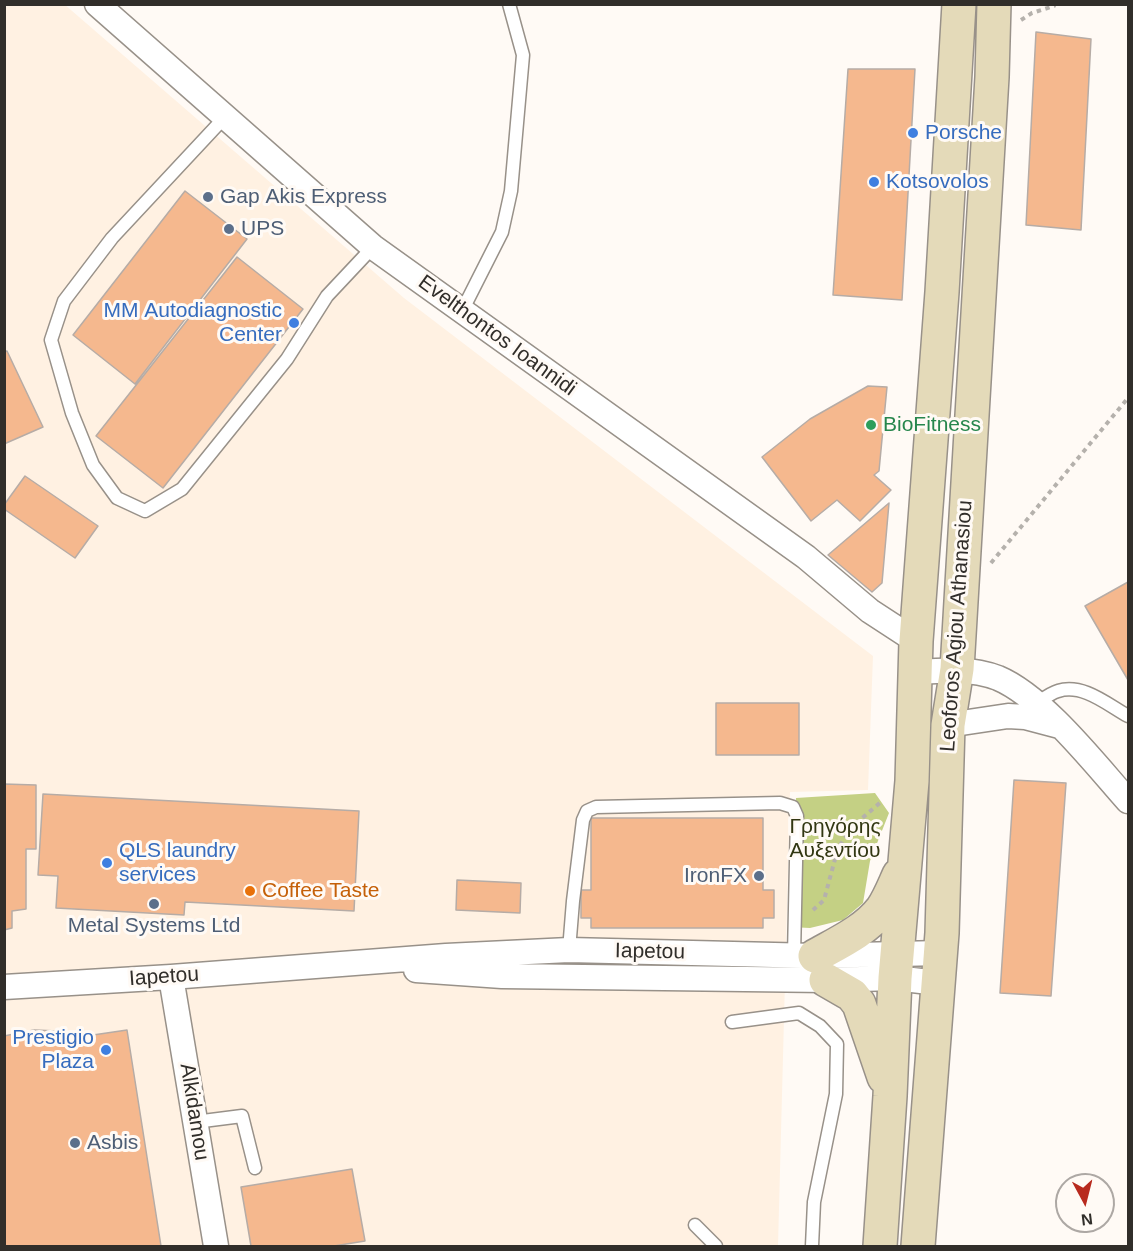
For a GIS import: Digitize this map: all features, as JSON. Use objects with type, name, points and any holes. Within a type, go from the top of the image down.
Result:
[{"type":"main road","name":"Leoforos Agiou Athanasiou","points":[[880,1246],[896,966],[912,781],[916,657],[942,292],[959,4]]},
{"type":"main road","name":"Leoforos Agiou Athanasiou","points":[[918,1246],[939,968],[948,725],[957,669],[992,77],[994,4]]},
{"type":"main road","points":[[890,1096],[859,1004],[852,994],[811,964],[860,930],[882,909],[903,866]]},
{"type":"street","name":"Evelthontos Ioannidi","points":[[97,4],[373,247],[806,557],[870,611],[916,657]]},
{"type":"street","points":[[916,657],[998,678],[1037,703],[1128,801]]},
{"type":"street","points":[[948,725],[1008,716],[1025,717],[1059,726]]},
{"type":"street","name":"Iapetou","points":[[4,987],[360,964],[446,956],[569,950],[811,964],[939,968]]},
{"type":"street","name":"Iapetou","points":[[360,964],[502,976],[811,964]]},
{"type":"street","name":"Alkidamou","points":[[171,977],[216,1246]]},
{"type":"lane","points":[[462,311],[502,232],[511,191],[523,55],[509,4]]},
{"type":"lane","points":[[224,118],[112,238],[64,301],[51,340],[72,413],[93,465],[117,498],[145,511],[182,489],[287,358],[327,296],[373,247]]},
{"type":"lane","points":[[1037,703],[1057,691],[1072,689],[1088,693],[1128,716]]},
{"type":"lane","points":[[569,950],[583,820],[587,811],[596,807],[780,803],[793,807],[797,816],[811,964]]},
{"type":"lane","points":[[732,1022],[799,1013],[820,1026],[837,1044],[836,1094],[814,1202],[812,1246]]},
{"type":"lane","points":[[195,1122],[242,1116],[255,1167]]},
{"type":"lane","points":[[695,1225],[716,1246]]},
{"type":"path","points":[[986,568],[1128,398]]},
{"type":"shaded area","points":[[64,4],[404,298],[873,656],[868,790],[790,792],[778,1246],[5,1246],[4,5]]},
{"type":"green space","name":"Γρηγόρης Αυξεντίου","points":[[875,793],[889,813],[870,861],[863,903],[843,920],[810,928],[790,927],[796,798]]},
{"type":"building","points":[[1036,32],[1091,39],[1081,230],[1026,225]]},
{"type":"building","name":"Kotsovolos","points":[[848,69],[915,69],[902,300],[833,295]]},
{"type":"building","points":[[185,191],[247,239],[135,384],[73,335]]},
{"type":"building","points":[[237,257],[303,309],[163,488],[96,436]]},
{"type":"building","points":[[7,351],[43,427],[4,444],[4,352]]},
{"type":"building","points":[[868,386],[887,387],[879,471],[874,475],[891,490],[860,521],[837,500],[811,521],[762,457],[810,419]]},
{"type":"building","points":[[25,476],[98,526],[75,558],[4,509],[4,505]]},
{"type":"building","points":[[889,503],[882,583],[872,592],[828,555]]},
{"type":"building","points":[[1128,582],[1128,680],[1085,606]]},
{"type":"building","points":[[716,703],[799,703],[799,755],[716,755]]},
{"type":"building","points":[[1014,780],[1066,783],[1051,996],[1000,993]]},
{"type":"building","points":[[4,784],[36,785],[36,849],[26,849],[26,909],[12,911],[12,928],[4,930]]},
{"type":"building","points":[[43,794],[359,811],[354,911],[185,902],[184,915],[56,908],[58,876],[38,875]]},
{"type":"building","points":[[591,818],[763,818],[763,890],[774,890],[774,918],[763,918],[763,928],[591,928],[591,918],[581,918],[581,890],[591,890]]},
{"type":"building","points":[[457,880],[521,883],[520,913],[456,910]]},
{"type":"building","name":"Asbis","points":[[34,1030],[58,1031],[59,1040],[127,1030],[161,1246],[4,1246],[4,1036]]},
{"type":"building","points":[[352,1169],[365,1241],[334,1246],[251,1246],[241,1187]]},
{"type":"place","name":"Porsche","points":[[913,133]]},
{"type":"place","name":"Kotsovolos","points":[[874,182]]},
{"type":"place","name":"Gap Akis Express","points":[[208,197]]},
{"type":"place","name":"UPS","points":[[229,229]]},
{"type":"place","name":"MM Autodiagnostic Center","points":[[294,323]]},
{"type":"place","name":"BioFitness","points":[[871,425]]},
{"type":"place","name":"QLS laundry services","points":[[107,863]]},
{"type":"place","name":"IronFX","points":[[759,876]]},
{"type":"place","name":"Coffee Taste","points":[[250,891]]},
{"type":"place","name":"Metal Systems Ltd","points":[[154,904]]},
{"type":"place","name":"Prestigio Plaza","points":[[106,1050]]},
{"type":"place","name":"Asbis","points":[[75,1143]]}]
